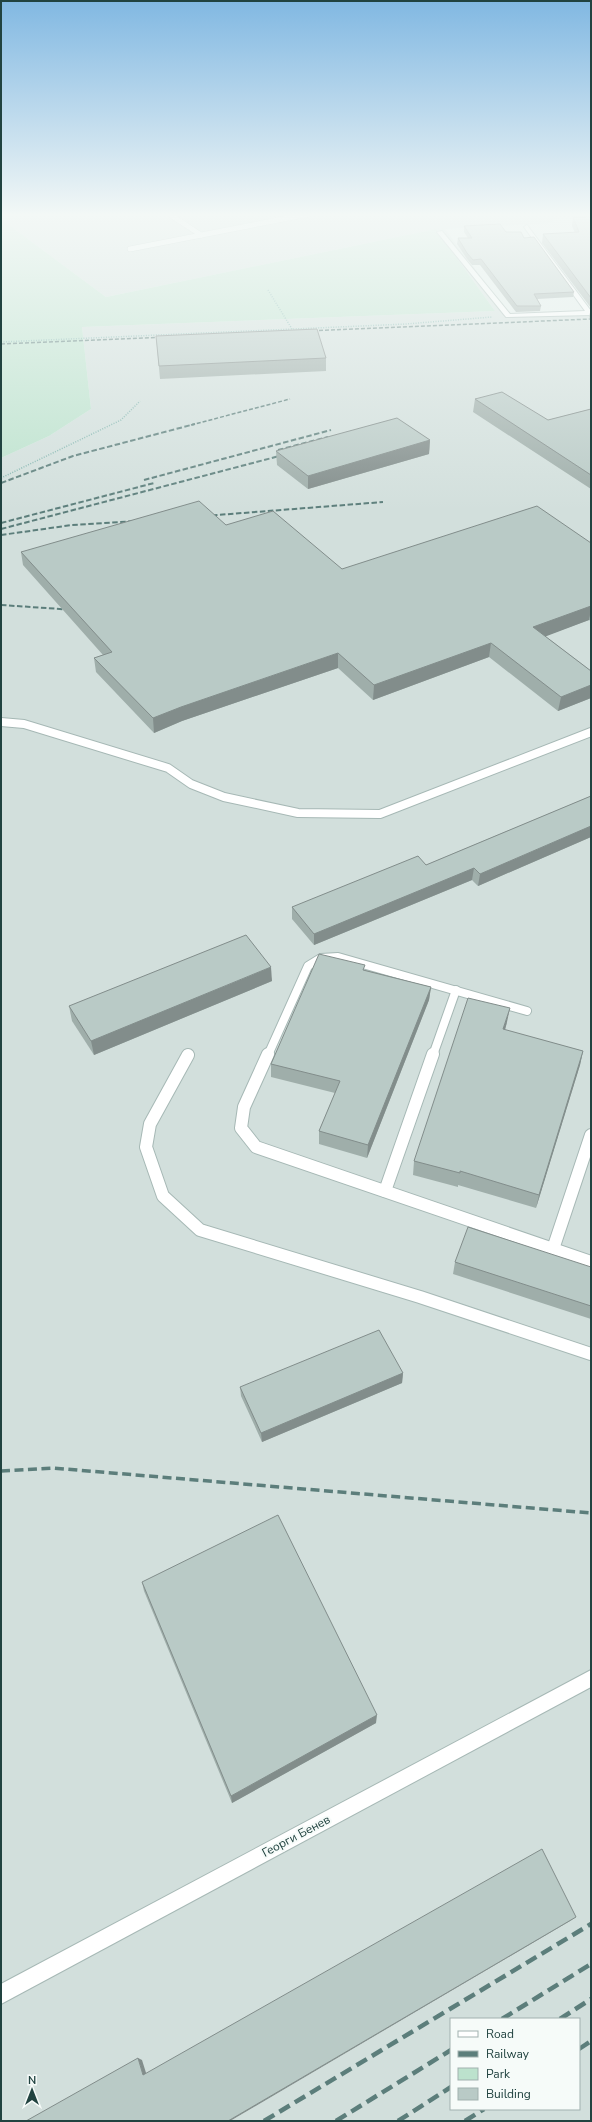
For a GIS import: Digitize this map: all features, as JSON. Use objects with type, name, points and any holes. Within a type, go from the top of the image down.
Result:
[{"type":"street","points":[[506,313],[508,316],[589,313]]},
{"type":"street","name":"Георги Бенев","points":[[1,1994],[591,1678]]},
{"type":"lane","points":[[1,722],[24,724],[168,768],[191,784],[224,797],[298,813],[380,814],[591,732]]},
{"type":"lane","points":[[527,1011],[338,957],[321,958],[308,966],[244,1107],[241,1128],[256,1147],[591,1262]]},
{"type":"lane","points":[[385,1191],[456,990]]},
{"type":"lane","points":[[188,1055],[150,1124],[146,1147],[163,1196],[200,1230],[420,1297],[591,1354]]},
{"type":"lane","points":[[553,1249],[591,1135]]},
{"type":"path","points":[[280,313],[292,329]]},
{"type":"path","points":[[1,342],[292,329],[508,316]]},
{"type":"path","points":[[1,478],[121,420],[140,401]]},
{"type":"shaded area","points":[[443,313],[508,313],[511,317],[591,315],[591,2121],[1,2121],[1,458],[49,436],[91,409],[82,327]]},
{"type":"green space","points":[[1,313],[443,313],[82,327],[91,409],[49,436],[1,458]]},
{"type":"building","points":[[317,329],[326,358],[159,366],[156,336]]},
{"type":"building","points":[[502,392],[548,420],[591,409],[591,475],[475,399]]},
{"type":"building","points":[[397,418],[430,440],[308,476],[276,451]]},
{"type":"building","points":[[199,501],[226,525],[273,511],[342,569],[537,506],[591,543],[591,606],[533,627],[591,671],[591,685],[561,697],[491,643],[374,685],[338,653],[153,718],[94,658],[112,652],[21,552]]},
{"type":"building","points":[[591,796],[591,826],[480,874],[474,868],[314,934],[292,907],[418,856],[426,865]]},
{"type":"building","points":[[246,935],[271,967],[91,1041],[69,1006]]},
{"type":"building","points":[[319,954],[365,965],[363,970],[431,987],[368,1145],[319,1131],[340,1081],[271,1064]]},
{"type":"building","points":[[468,998],[510,1008],[503,1029],[583,1051],[539,1195],[460,1171],[460,1173],[414,1161]]},
{"type":"building","points":[[468,1227],[591,1267],[591,1306],[455,1262]]},
{"type":"building","points":[[379,1330],[403,1373],[261,1433],[240,1387]]},
{"type":"building","points":[[278,1515],[377,1715],[231,1796],[142,1582]]},
{"type":"building","points":[[542,1849],[576,1917],[228,2121],[26,2121],[138,2058],[143,2075]]},
{"type":"railway","points":[[307,331],[591,319]]},
{"type":"railway","points":[[1,344],[167,337]]},
{"type":"railway","points":[[191,425],[290,399]]},
{"type":"railway","points":[[1,483],[73,456],[195,424]]},
{"type":"railway","points":[[144,480],[331,430]]},
{"type":"railway","points":[[278,450],[328,437]]},
{"type":"railway","points":[[1,529],[287,454]]},
{"type":"railway","points":[[1,523],[154,483]]},
{"type":"railway","points":[[204,516],[383,502]]},
{"type":"railway","points":[[1,535],[72,525],[138,521]]},
{"type":"railway","points":[[1,605],[75,610]]},
{"type":"railway","points":[[1,1471],[53,1468],[591,1513]]},
{"type":"railway","points":[[264,2121],[591,1924]]},
{"type":"railway","points":[[504,2018],[591,1964]]},
{"type":"railway","points":[[562,2018],[591,1999]]},
{"type":"railway","points":[[580,2048],[591,2041]]},
{"type":"railway","points":[[336,2121],[450,2051]]},
{"type":"railway","points":[[398,2121],[450,2088]]},
{"type":"railway","points":[[465,2121],[482,2110]]}]
